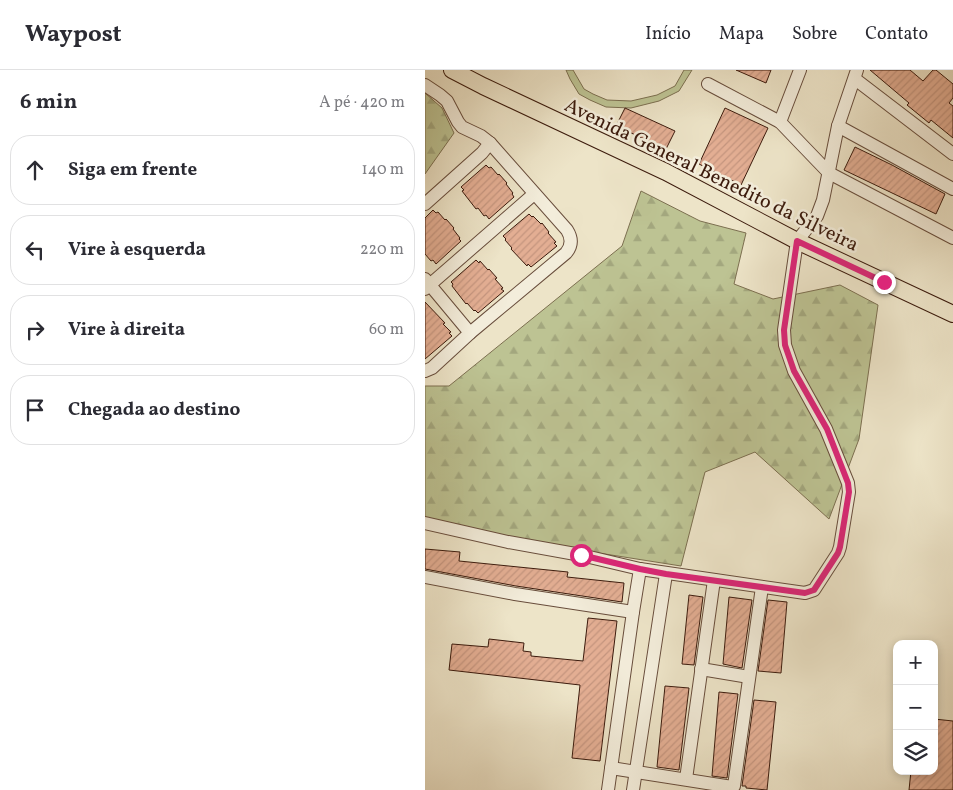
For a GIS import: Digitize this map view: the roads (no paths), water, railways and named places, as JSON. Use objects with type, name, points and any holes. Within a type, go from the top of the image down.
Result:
[{"type":"main road","name":"Avenida General Benedito da Silveira","points":[[452,70],[666,172],[797,241],[953,314]]},
{"type":"street","points":[[780,122],[800,70]]},
{"type":"street","points":[[425,523],[666,574],[805,593],[814,590],[840,547],[849,492],[848,483],[827,429],[794,371],[785,345],[784,330],[797,241],[817,216],[823,200],[838,126],[856,74],[953,154]]},
{"type":"street","points":[[708,84],[780,122],[829,173],[953,238]]},
{"type":"street","points":[[425,85],[447,101],[457,122],[462,127],[491,143],[569,233],[571,239],[570,247],[566,253],[432,368],[425,371]]},
{"type":"street","points":[[838,126],[953,189]]},
{"type":"street","points":[[425,204],[491,143]]},
{"type":"street","points":[[471,333],[427,285],[534,194]]},
{"type":"street","points":[[608,790],[640,569]]},
{"type":"street","points":[[633,790],[666,574]]},
{"type":"street","points":[[425,577],[515,594],[633,612]]},
{"type":"street","points":[[686,779],[714,580]]},
{"type":"street","points":[[611,768],[734,786],[762,587]]},
{"type":"street","points":[[701,670],[749,677]]}]
